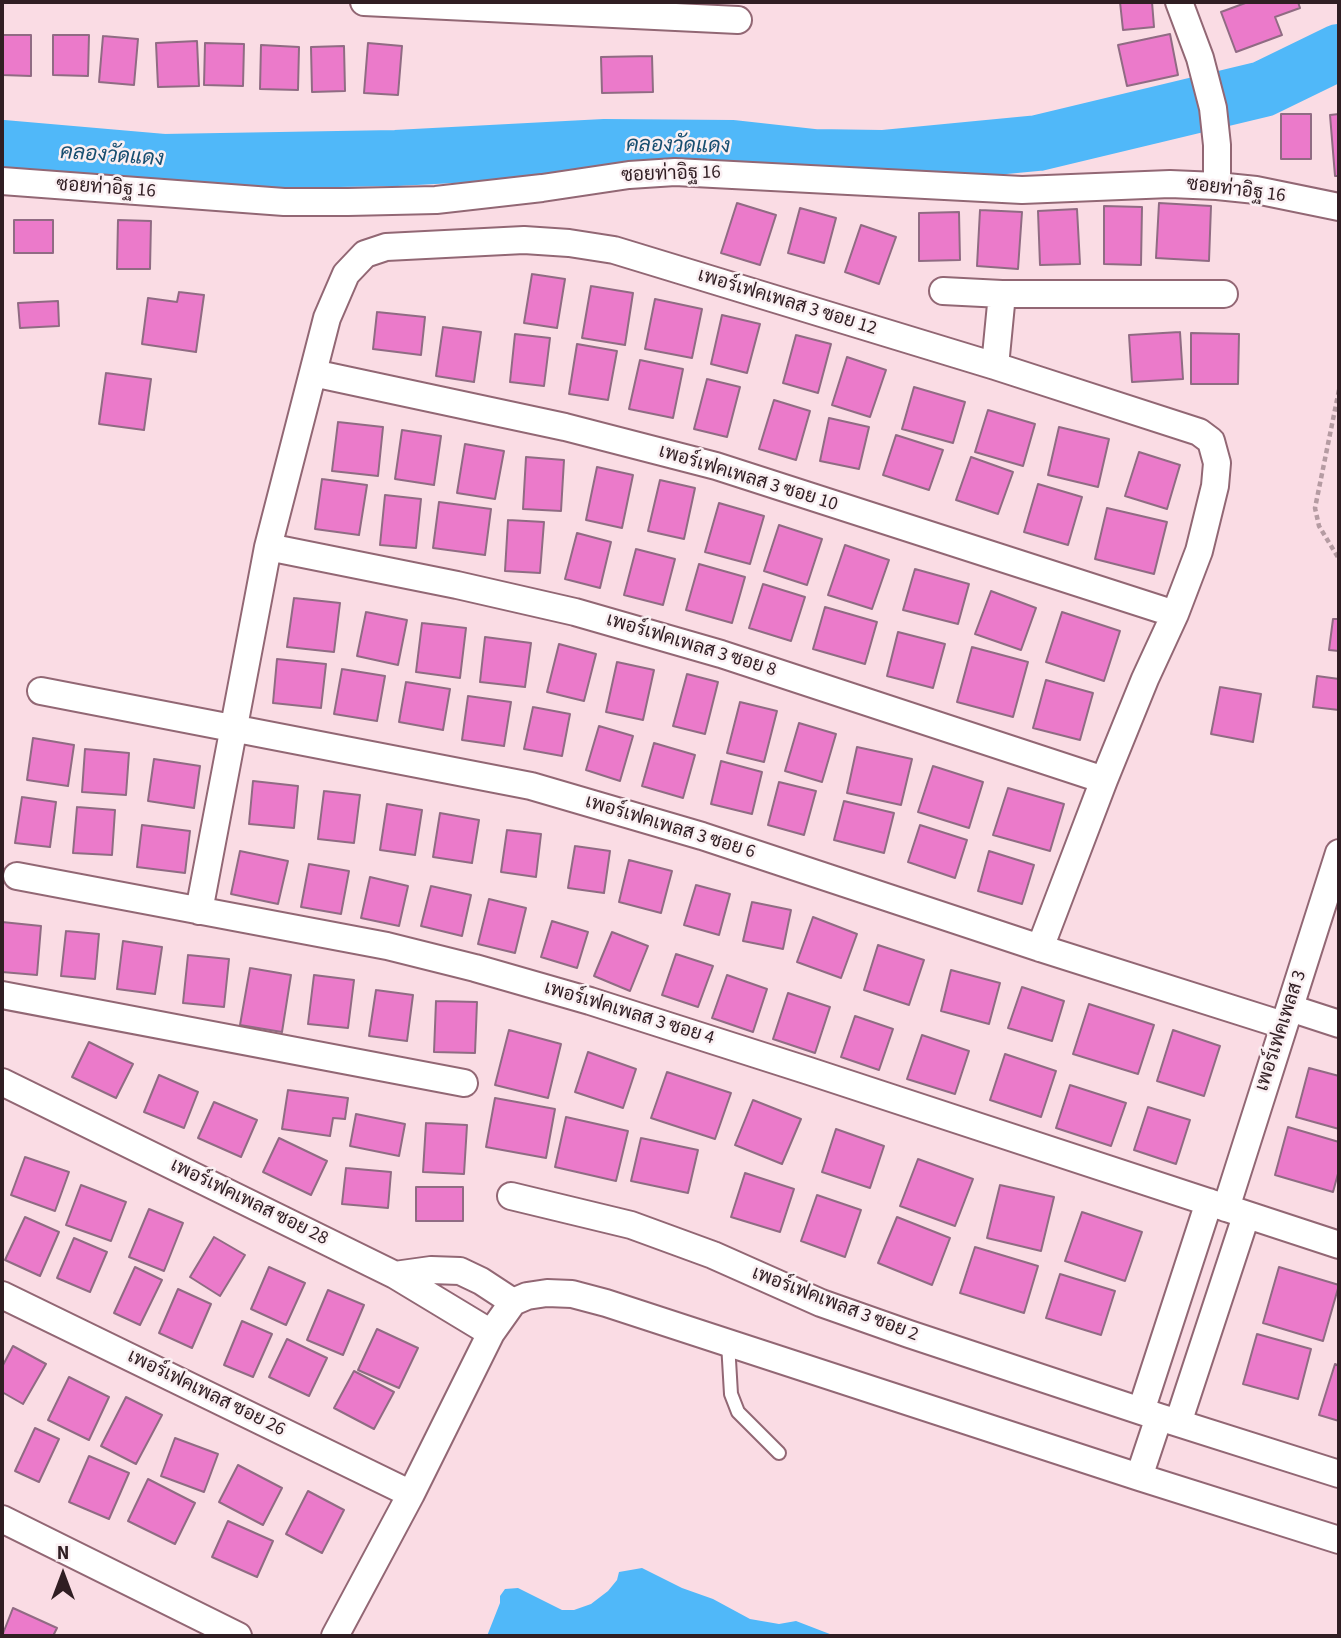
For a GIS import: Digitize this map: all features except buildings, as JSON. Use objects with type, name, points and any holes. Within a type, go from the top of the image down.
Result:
[{"type":"street","points":[[364,2],[738,20]]},
{"type":"street","points":[[1179,2],[1200,58],[1213,108],[1217,186]]},
{"type":"street","name":"ซอยท่าอิฐ 16","points":[[2,181],[284,202],[436,200],[629,175],[675,172],[1021,190],[1170,184],[1217,186],[1256,190],[1339,207]]},
{"type":"street","name":"เพอร์เฟคเพลส 3 ซอย 12","points":[[313,373],[327,318],[346,274],[365,254],[386,247],[524,240],[614,250],[995,366],[1199,432],[1211,441],[1217,463],[1215,486],[1199,551],[1175,614]]},
{"type":"street","points":[[943,291],[1002,294],[1224,294]]},
{"type":"street","points":[[995,366],[1002,294]]},
{"type":"street","points":[[199,911],[268,547],[313,373]]},
{"type":"street","name":"เพอร์เฟคเพลส 3 ซอย 10","points":[[313,373],[565,427],[716,466],[1175,614]]},
{"type":"street","name":"เพอร์เฟคเพลส 3 ซอย 8","points":[[268,547],[575,612],[721,654],[1104,780]]},
{"type":"street","points":[[1040,948],[1104,780],[1175,614]]},
{"type":"street","name":"เพอร์เฟคเพลส 3 ซอย 6","points":[[41,691],[531,786],[702,836],[1040,948],[1287,1017],[1339,1024]]},
{"type":"street","name":"เพอร์เฟคเพลส 3","points":[[1139,1477],[1339,853]]},
{"type":"street","name":"เพอร์เฟคเพลส 3 ซอย 4","points":[[17,876],[387,946],[590,1001],[1339,1245]]},
{"type":"street","points":[[2,995],[464,1083]]},
{"type":"street","name":"เพอร์เฟคเพลส ซอย 28","points":[[2,1082],[395,1275],[491,1333]]},
{"type":"street","name":"เพอร์เฟคเพลส 3 ซอย 2","points":[[511,1196],[631,1225],[713,1255],[821,1303],[1159,1417],[1339,1474]]},
{"type":"street","name":"เพอร์เฟคเพลส 3","points":[[1159,1417],[1227,1209]]},
{"type":"street","points":[[395,1275],[430,1270],[460,1271],[513,1302]]},
{"type":"street","points":[[335,1636],[411,1494],[491,1333],[513,1302],[527,1296],[547,1293],[572,1294],[606,1303],[1139,1477],[1339,1539]]},
{"type":"street","name":"เพอร์เฟคเพลส ซอย 26","points":[[2,1295],[411,1494]]},
{"type":"street","points":[[2,1519],[237,1636]]},
{"type":"lane","points":[[727,1342],[731,1394],[738,1412],[779,1453]]},
{"type":"path","points":[[1339,390],[1315,508],[1319,526],[1339,559]]},
{"type":"water","points":[[642,1568],[682,1588],[713,1599],[750,1619],[779,1624],[796,1621],[835,1636],[487,1636],[500,1603],[500,1596],[505,1589],[518,1588],[562,1610],[574,1610],[591,1604],[608,1591],[617,1580],[619,1572]]},
{"type":"waterway","name":"คลองวัดแดง","points":[[2,148],[163,162],[396,158],[605,147],[733,148],[814,157],[882,158],[1038,143],[1263,89],[1339,52]]}]
